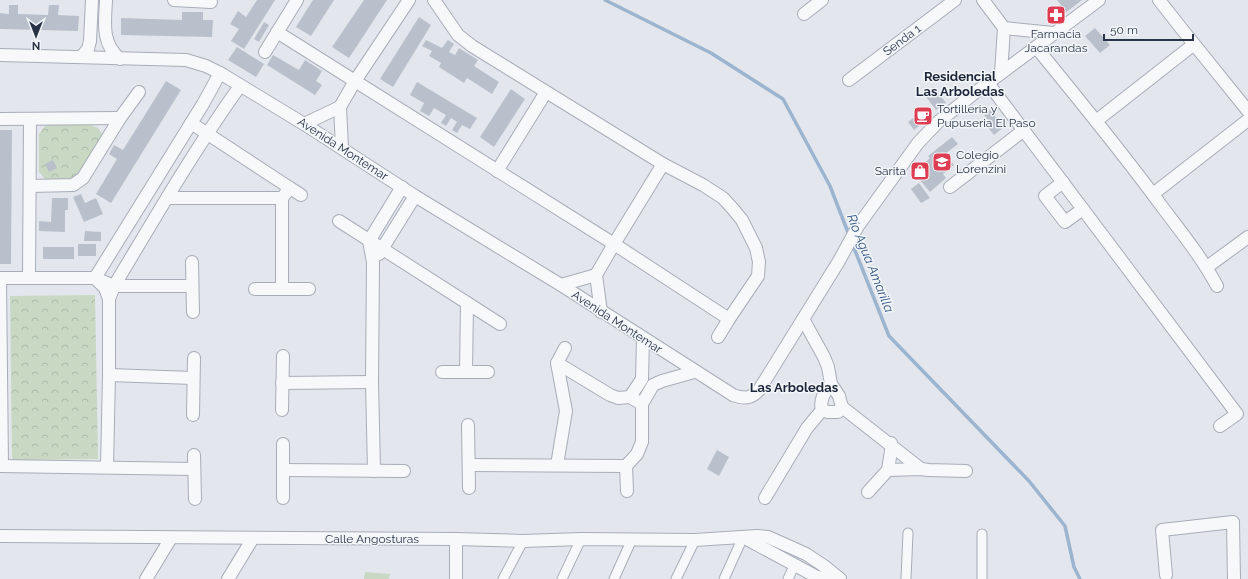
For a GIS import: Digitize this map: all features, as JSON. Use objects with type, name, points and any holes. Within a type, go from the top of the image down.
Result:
[{"type":"street","points":[[81,57],[88,49],[90,42],[92,0]]},
{"type":"street","points":[[106,0],[105,31],[107,44],[113,53],[120,59]]},
{"type":"street","points":[[174,0],[211,2]]},
{"type":"street","points":[[265,52],[297,0]]},
{"type":"street","points":[[342,148],[340,107],[355,81],[409,0]]},
{"type":"street","points":[[434,0],[458,35],[472,46],[663,164],[703,185],[723,198],[742,220],[756,248],[760,262],[758,276],[728,319],[718,337]]},
{"type":"street","points":[[804,14],[822,0]]},
{"type":"street","name":"Senda 1","points":[[849,80],[955,0]]},
{"type":"street","points":[[983,0],[1004,28],[1002,73]]},
{"type":"street","name":"Avenida Montemar","points":[[0,55],[186,60],[206,66],[304,124],[415,196],[561,286],[733,396],[748,398],[754,395],[803,319],[839,261],[858,226],[918,143],[938,122],[1053,33],[1099,0]]},
{"type":"street","points":[[1159,0],[1248,111]]},
{"type":"street","points":[[1004,28],[1053,33]]},
{"type":"street","points":[[277,32],[614,244],[728,319]]},
{"type":"street","points":[[1096,121],[1194,45]]},
{"type":"street","points":[[1036,47],[1153,194],[1207,267],[1217,286]]},
{"type":"street","points":[[95,278],[203,104],[220,73]]},
{"type":"street","points":[[988,83],[1237,414],[1220,426]]},
{"type":"street","points":[[109,299],[114,286],[167,198],[207,133],[240,86]]},
{"type":"street","points":[[30,186],[74,185],[83,178],[120,118],[139,92]]},
{"type":"street","points":[[497,170],[546,92]]},
{"type":"street","points":[[304,124],[340,107]]},
{"type":"street","points":[[0,119],[120,118]]},
{"type":"street","points":[[29,278],[30,119]]},
{"type":"street","points":[[1153,194],[1248,120]]},
{"type":"street","points":[[191,123],[301,195]]},
{"type":"street","points":[[950,187],[1024,130]]},
{"type":"street","points":[[601,312],[596,275],[663,164]]},
{"type":"street","points":[[1063,182],[1045,196],[1065,222],[1083,208]]},
{"type":"street","points":[[374,471],[372,382],[373,262],[369,241],[402,187]]},
{"type":"street","points":[[282,289],[282,198],[290,188]]},
{"type":"street","points":[[373,262],[415,196]]},
{"type":"street","points":[[167,198],[282,198]]},
{"type":"street","points":[[339,221],[500,324]]},
{"type":"street","points":[[1207,267],[1248,237]]},
{"type":"street","points":[[192,262],[193,312]]},
{"type":"street","points":[[561,286],[596,275]]},
{"type":"street","points":[[192,286],[114,286],[95,278],[0,278],[1,466],[194,469]]},
{"type":"street","points":[[95,278],[105,288],[109,299],[107,467]]},
{"type":"street","points":[[254,289],[309,289]]},
{"type":"street","points":[[466,303],[466,371]]},
{"type":"street","points":[[803,319],[824,357],[828,367],[831,384],[839,396],[842,407],[922,469]]},
{"type":"street","points":[[630,397],[642,379],[643,339]]},
{"type":"street","points":[[557,465],[566,411],[557,363],[565,348]]},
{"type":"street","points":[[282,410],[283,356]]},
{"type":"street","points":[[193,415],[194,358]]},
{"type":"street","points":[[557,363],[610,395],[618,398],[630,397],[642,404]]},
{"type":"street","points":[[643,365],[651,373],[665,380]]},
{"type":"street","points":[[442,372],[488,372]]},
{"type":"street","points":[[627,491],[626,466],[637,454],[642,442],[642,404],[653,385],[694,372]]},
{"type":"street","points":[[109,375],[193,378]]},
{"type":"street","points":[[282,383],[372,382]]},
{"type":"street","points":[[765,498],[807,428],[822,410],[821,406],[826,390],[831,384]]},
{"type":"street","points":[[822,410],[828,412],[838,412],[842,407]]},
{"type":"street","points":[[468,425],[469,488]]},
{"type":"street","points":[[283,444],[283,498]]},
{"type":"street","points":[[868,492],[888,470],[891,444]]},
{"type":"street","points":[[194,455],[195,499]]},
{"type":"street","points":[[469,465],[626,466]]},
{"type":"street","points":[[888,470],[922,469],[966,471]]},
{"type":"street","points":[[283,470],[404,471]]},
{"type":"street","points":[[1166,574],[1162,530],[1232,522],[1234,579]]},
{"type":"street","points":[[906,579],[908,533]]},
{"type":"street","points":[[982,534],[982,579]]},
{"type":"street","name":"Calle Angosturas","points":[[0,536],[456,539],[523,541],[581,539],[695,540],[768,537],[806,554],[840,579]]},
{"type":"street","points":[[724,579],[743,537]]},
{"type":"street","name":"Calle Angosturas","points":[[743,537],[817,577],[840,579]]},
{"type":"street","points":[[146,579],[171,538]]},
{"type":"street","points":[[228,579],[253,538]]},
{"type":"street","points":[[456,539],[456,579]]},
{"type":"street","points":[[562,579],[581,539]]},
{"type":"street","points":[[614,579],[632,539]]},
{"type":"street","points":[[676,579],[695,540]]},
{"type":"street","points":[[504,579],[523,541]]},
{"type":"street","points":[[788,579],[795,564]]},
{"type":"green space","points":[[88,124],[98,128],[102,134],[98,145],[86,165],[73,178],[63,180],[45,179],[39,172],[39,134],[46,125]]},
{"type":"green space","points":[[95,295],[98,459],[12,460],[10,296]]},
{"type":"green space","points":[[365,572],[390,574],[389,579],[364,579]]},
{"type":"building","points":[[257,0],[275,0],[244,49],[231,41],[239,29],[230,24],[238,11],[246,17]]},
{"type":"building","points":[[313,0],[334,0],[311,36],[296,27]]},
{"type":"building","points":[[364,0],[387,0],[349,58],[332,47]]},
{"type":"building","points":[[1057,0],[1082,0],[1055,21],[1050,14],[1061,5]]},
{"type":"building","points":[[9,5],[18,5],[18,14],[48,15],[49,5],[59,5],[58,15],[79,16],[78,31],[0,29],[0,13],[9,14]]},
{"type":"building","points":[[182,12],[203,12],[203,20],[213,20],[212,37],[121,35],[121,18],[182,20]]},
{"type":"building","points":[[419,17],[431,25],[393,87],[380,79]]},
{"type":"building","points":[[264,22],[269,25],[259,42],[254,39]]},
{"type":"building","points":[[1095,28],[1110,45],[1100,53],[1085,36]]},
{"type":"building","points":[[426,40],[442,48],[448,40],[454,44],[449,52],[455,55],[459,48],[478,60],[474,66],[499,82],[492,94],[467,78],[464,83],[439,67],[441,63],[429,56],[432,51],[422,46]]},
{"type":"building","points":[[237,47],[264,64],[256,77],[228,60]]},
{"type":"building","points":[[273,55],[299,70],[305,60],[322,71],[316,81],[322,85],[315,95],[267,65]]},
{"type":"building","points":[[166,81],[181,90],[111,203],[96,194],[117,159],[109,154],[114,145],[123,150]]},
{"type":"building","points":[[417,82],[477,118],[470,129],[462,125],[457,133],[452,130],[457,122],[451,118],[446,126],[441,123],[446,115],[434,108],[429,116],[420,111],[424,103],[410,95]]},
{"type":"building","points":[[934,87],[946,103],[936,110],[924,94]]},
{"type":"building","points":[[511,89],[525,99],[494,147],[480,137]]},
{"type":"building","points":[[924,110],[930,117],[914,130],[908,122]]},
{"type":"building","points":[[990,110],[1004,127],[994,135],[985,124],[989,121],[984,115]]},
{"type":"building","points":[[0,130],[12,130],[11,264],[0,264]]},
{"type":"building","points":[[952,137],[958,144],[945,154],[954,165],[943,174],[946,178],[930,192],[914,173],[930,158],[928,156]]},
{"type":"building","points":[[53,160],[57,168],[49,172],[45,164]]},
{"type":"building","points":[[919,183],[930,198],[921,203],[911,189]]},
{"type":"building","points":[[81,194],[85,203],[96,198],[103,214],[84,222],[73,197]]},
{"type":"building","points":[[52,198],[68,198],[68,210],[65,210],[65,232],[39,231],[39,221],[51,222]]},
{"type":"building","points":[[85,231],[101,232],[101,241],[84,241]]},
{"type":"building","points":[[78,244],[96,244],[96,256],[78,256]]},
{"type":"building","points":[[43,247],[74,247],[74,259],[43,259]]},
{"type":"building","points":[[717,450],[729,457],[719,476],[707,469]]},
{"type":"waterway","name":"Río Agua Amarilla","points":[[605,0],[711,53],[783,99],[830,186],[849,235]]},
{"type":"waterway","name":"Río Agua Amarilla","points":[[852,243],[889,336],[1029,481],[1065,526],[1074,567],[1080,579]]},
{"type":"place","name":"Farmacia Jacarandas","points":[[1056,15]]},
{"type":"place","name":"Tortilleria y Pupuseria El Paso","points":[[923,116]]},
{"type":"place","name":"Colegio Lorenzini","points":[[942,162]]},
{"type":"place","name":"Sarita","points":[[920,171]]},
{"type":"district","name":"Residencial Las Arboledas","points":[[960,84]]},
{"type":"district","name":"Las Arboledas","points":[[794,387]]}]
